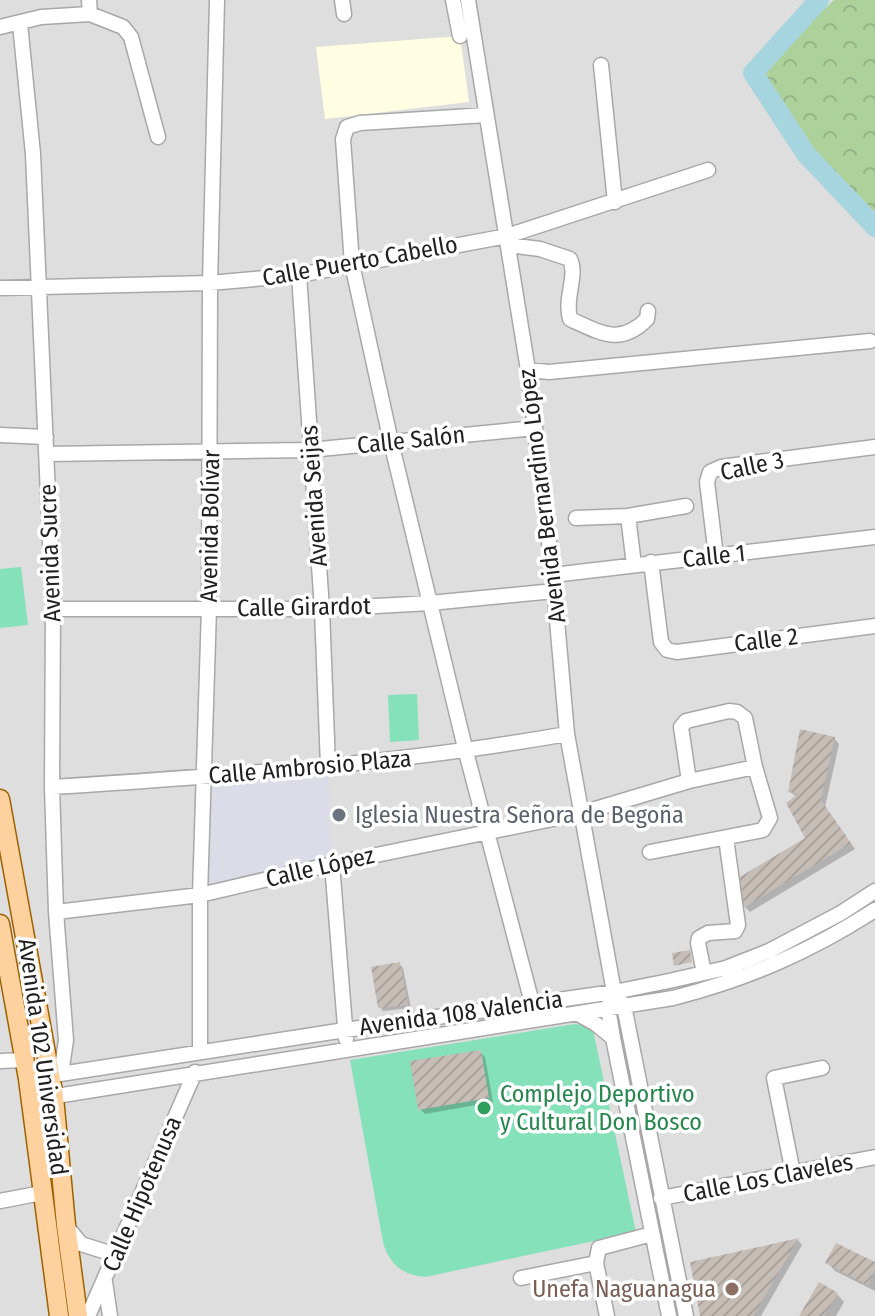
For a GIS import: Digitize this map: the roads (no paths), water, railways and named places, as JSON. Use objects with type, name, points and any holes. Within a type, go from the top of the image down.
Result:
[{"type":"main road","name":"Avenida 102 Universidad","points":[[0,799],[51,1077],[78,1316]]},
{"type":"main road","points":[[2,933],[28,1079],[59,1316]]},
{"type":"street","points":[[38,0],[41,17]]},
{"type":"street","name":"Avenida Bolívar","points":[[200,1052],[200,895],[206,777],[210,283],[217,0]]},
{"type":"street","points":[[453,0],[460,36]]},
{"type":"street","name":"Avenida Bernardino López","points":[[468,0],[528,370],[553,575],[567,734],[614,992]]},
{"type":"street","points":[[0,27],[90,7],[123,27],[131,37],[158,137]]},
{"type":"street","name":"Avenida Sucre","points":[[20,24],[33,154],[53,609],[52,787],[65,1059],[62,1067],[51,1077]]},
{"type":"street","points":[[601,65],[615,202]]},
{"type":"street","points":[[486,115],[360,123],[347,127],[343,139],[352,264],[391,442],[466,752],[532,1003]]},
{"type":"street","name":"Calle Puerto Cabello","points":[[0,288],[210,283],[299,275],[508,240],[708,170]]},
{"type":"street","points":[[508,240],[570,259],[573,265],[567,308],[570,319],[609,335],[624,334],[647,319],[648,311]]},
{"type":"street","name":"Avenida Seijas","points":[[299,275],[322,609],[328,766]]},
{"type":"street","points":[[528,370],[549,372],[870,341]]},
{"type":"street","name":"Calle Salón","points":[[47,454],[310,450],[535,428]]},
{"type":"street","points":[[0,435],[46,437]]},
{"type":"street","name":"Calle 3","points":[[716,556],[707,482],[710,472],[721,467],[875,447]]},
{"type":"street","points":[[576,518],[628,516],[686,506]]},
{"type":"street","points":[[628,516],[634,565]]},
{"type":"street","name":"Calle 1","points":[[553,575],[875,537]]},
{"type":"street","name":"Calle 2","points":[[651,562],[661,642],[667,650],[677,652],[875,626]]},
{"type":"street","name":"Calle Girardot","points":[[53,609],[322,609],[554,591]]},
{"type":"street","points":[[650,852],[763,830],[770,818],[745,718],[737,712],[686,721],[681,727],[689,781]]},
{"type":"street","name":"Calle Ambrosio Plaza","points":[[52,787],[206,777],[466,752],[567,734]]},
{"type":"street","name":"Calle López","points":[[56,912],[200,895],[332,864],[582,813],[689,781],[755,767]]},
{"type":"street","points":[[704,973],[699,938],[708,933],[735,931],[738,925],[726,838]]},
{"type":"street","points":[[332,864],[347,1049]]},
{"type":"street","name":"Avenida 108 Valencia","points":[[28,1079],[614,992],[704,973],[769,951],[875,891]]},
{"type":"street","name":"Avenida 108 Valencia","points":[[31,1100],[673,998],[729,984],[806,950],[875,910]]},
{"type":"street","points":[[614,992],[624,1006],[686,1316]]},
{"type":"street","points":[[614,992],[608,1008],[613,1038],[669,1316]]},
{"type":"street","points":[[578,1014],[613,1038]]},
{"type":"street","points":[[0,1061],[25,1060]]},
{"type":"street","points":[[793,1173],[774,1078],[822,1068]]},
{"type":"street","name":"Calle Hipotenusa","points":[[88,1316],[195,1072]]},
{"type":"street","name":"Calle Los Claveles","points":[[661,1198],[875,1157]]},
{"type":"street","points":[[0,1201],[42,1193]]},
{"type":"street","points":[[66,1225],[81,1244],[116,1255]]},
{"type":"street","points":[[607,1316],[596,1263],[599,1248],[652,1234]]},
{"type":"street","points":[[521,1278],[596,1263]]},
{"type":"street","points":[[105,1282],[110,1316]]},
{"type":"waterway","points":[[819,0],[753,73],[806,154],[875,227]]},
{"type":"place","name":"Iglesia Nuestra Señora de Begoña","points":[[339,815]]},
{"type":"place","name":"Complejo Deportivo y Cultural Don Bosco","points":[[484,1108]]},
{"type":"place","name":"Unefa Naguanagua","points":[[732,1289]]}]
